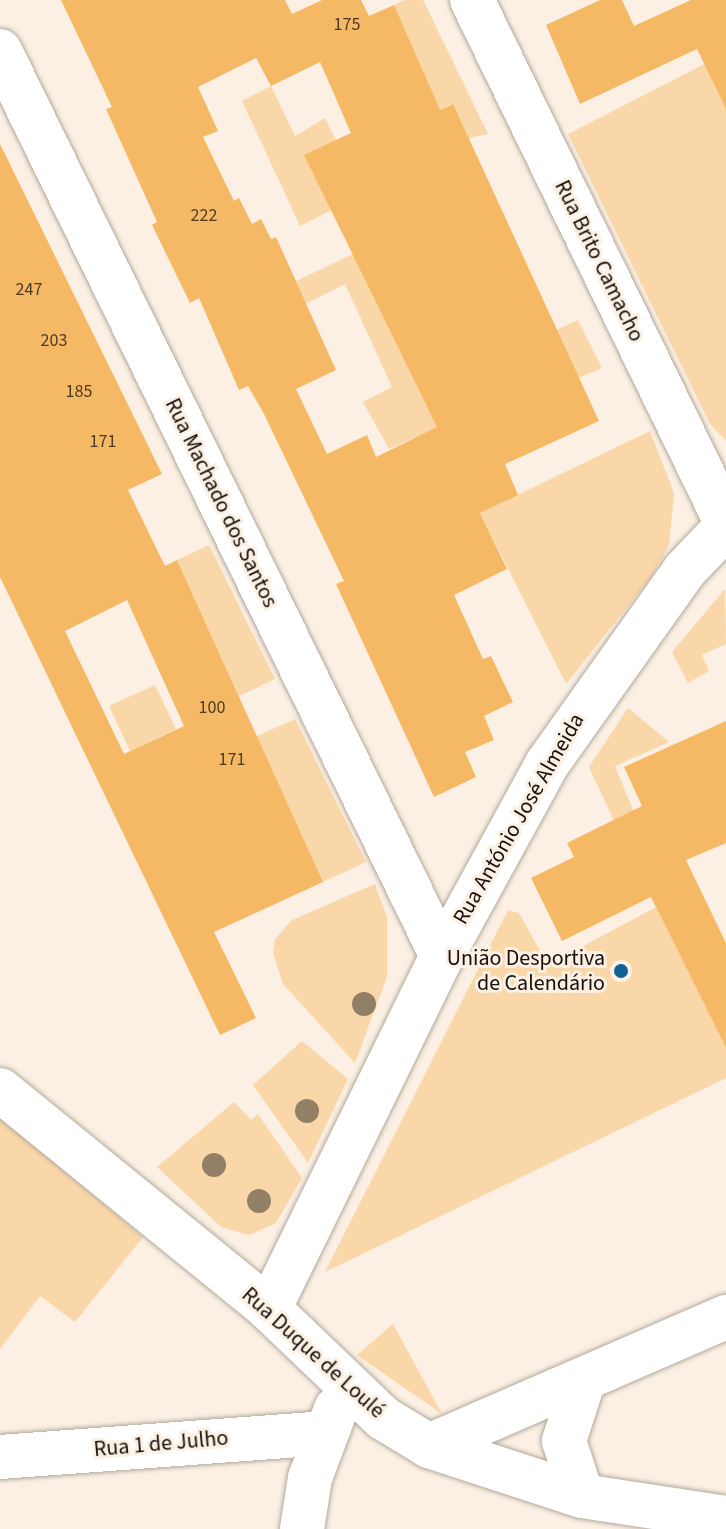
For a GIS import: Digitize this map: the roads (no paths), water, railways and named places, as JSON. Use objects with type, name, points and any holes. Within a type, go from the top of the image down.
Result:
[{"type":"street","name":"Rua Brito Camacho","points":[[472,0],[726,525]]},
{"type":"street","name":"Rua Machado dos Santos","points":[[0,51],[442,956]]},
{"type":"street","name":"Rua António José Almeida","points":[[269,1309],[442,956],[564,736],[684,571],[726,525]]},
{"type":"street","name":"Rua Duque de Loulé","points":[[0,1090],[269,1309],[349,1388],[429,1446],[582,1496],[726,1518]]},
{"type":"street","points":[[429,1446],[726,1317]]},
{"type":"street","points":[[582,1496],[564,1441],[584,1379]]},
{"type":"street","points":[[302,1529],[323,1433],[349,1388]]},
{"type":"street","name":"Rua 1 de Julho","points":[[0,1457],[323,1433]]},
{"type":"place","name":"União Desportiva de Calendário","points":[[621,971]]}]
